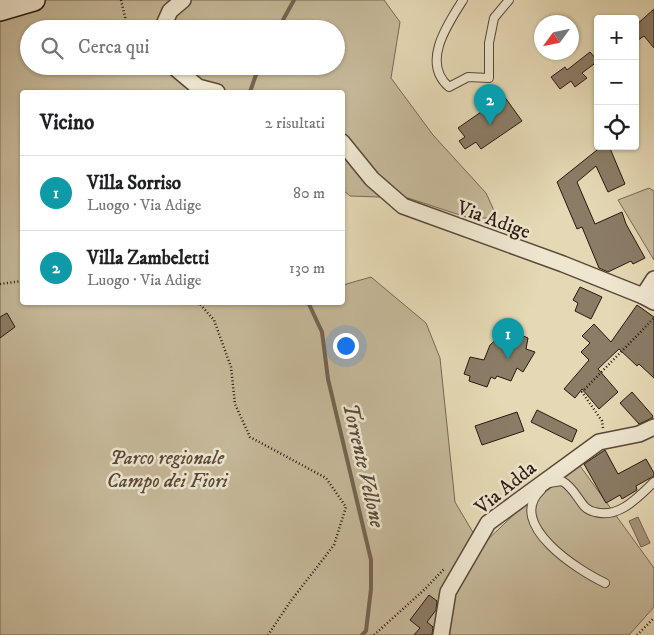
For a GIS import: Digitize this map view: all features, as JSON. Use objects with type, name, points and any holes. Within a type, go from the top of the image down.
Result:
[{"type":"street","points":[[0,10],[34,0]]},
{"type":"street","points":[[166,20],[170,11],[183,0]]},
{"type":"street","points":[[184,75],[198,87],[209,90]]},
{"type":"street","name":"Via Adige","points":[[345,146],[372,179],[403,206],[563,264],[649,299]]},
{"type":"street","points":[[649,299],[654,279]]},
{"type":"street","name":"Via Adda","points":[[441,635],[448,592],[488,523],[533,488],[603,440],[639,434],[654,426]]},
{"type":"lane","points":[[462,0],[440,39],[436,66],[440,80],[449,87],[468,77],[489,78],[489,43],[494,18],[509,0]]},
{"type":"lane","points":[[605,583],[571,564],[555,552],[530,518],[537,493],[548,483],[562,481],[569,485],[587,509],[605,515],[613,514],[626,507],[654,482]]},
{"type":"path","points":[[121,0],[126,20]]},
{"type":"path","points":[[0,284],[20,281]]},
{"type":"path","points":[[201,305],[214,320],[231,367],[235,404],[250,438],[326,478],[346,507],[334,545],[290,602],[268,635]]},
{"type":"path","points":[[603,440],[602,421],[582,392],[654,318]]},
{"type":"path","points":[[374,635],[425,589],[444,569]]},
{"type":"path","points":[[637,635],[654,618]]},
{"type":"green space","name":"Parco regionale Campo dei Fiori","points":[[27,0],[384,0],[400,22],[391,78],[433,135],[486,193],[497,217],[472,219],[408,198],[350,196],[345,192],[345,90],[20,90],[20,305],[345,305],[345,284],[371,277],[426,323],[440,358],[455,502],[481,546],[565,466],[575,459],[654,568],[654,607],[629,635],[0,635],[0,17]]},
{"type":"green space","points":[[649,188],[654,191],[654,260],[618,200]]},
{"type":"shaded area","points":[[638,517],[650,543],[641,547],[629,521]]},
{"type":"building","points":[[654,9],[654,48],[644,36],[639,39],[639,22]]},
{"type":"building","points":[[590,52],[594,56],[594,64],[582,73],[587,78],[575,87],[571,81],[560,89],[551,77],[565,67],[567,70]]},
{"type":"building","points":[[504,96],[522,121],[481,149],[476,142],[465,149],[459,141],[465,137],[458,128]]},
{"type":"building","points":[[597,150],[611,150],[625,184],[608,192],[596,166],[577,182],[595,224],[622,212],[626,224],[645,258],[633,264],[631,261],[608,272],[599,268],[582,227],[577,229],[557,182]]},
{"type":"building","points":[[580,287],[602,297],[591,319],[575,311],[578,303],[573,300]]},
{"type":"building","points":[[637,305],[654,317],[654,378],[639,364],[637,366],[619,349],[598,369],[618,392],[599,409],[582,389],[575,398],[564,389],[589,360],[581,352],[590,343],[582,336],[594,324],[611,342]]},
{"type":"building","points":[[7,313],[15,327],[0,338],[0,317]]},
{"type":"building","points":[[512,331],[528,338],[526,349],[535,352],[523,372],[517,368],[511,381],[497,376],[495,379],[491,377],[487,387],[469,381],[470,376],[464,374],[470,357],[484,360],[490,345],[500,336]]},
{"type":"building","points":[[632,392],[653,416],[652,418],[639,424],[620,403]]},
{"type":"building","points":[[537,410],[577,430],[572,442],[531,422]]},
{"type":"building","points":[[517,412],[524,431],[482,445],[475,426]]},
{"type":"building","points":[[605,450],[618,474],[646,459],[654,476],[636,486],[637,490],[622,499],[620,495],[606,503],[584,464]]},
{"type":"building","points":[[429,595],[437,601],[436,610],[427,622],[433,627],[432,635],[414,635],[420,628],[410,620]]},
{"type":"waterway","name":"Torrente Vellone","points":[[283,20],[294,0]]},
{"type":"waterway","name":"Torrente Vellone","points":[[251,90],[256,75]]},
{"type":"waterway","name":"Torrente Vellone","points":[[309,305],[322,332],[328,379],[371,560],[371,589],[366,631],[362,635]]},
{"type":"place","name":"Villa Zambeletti","points":[[490,125]]},
{"type":"place","name":"Villa Sorriso","points":[[508,359]]}]
